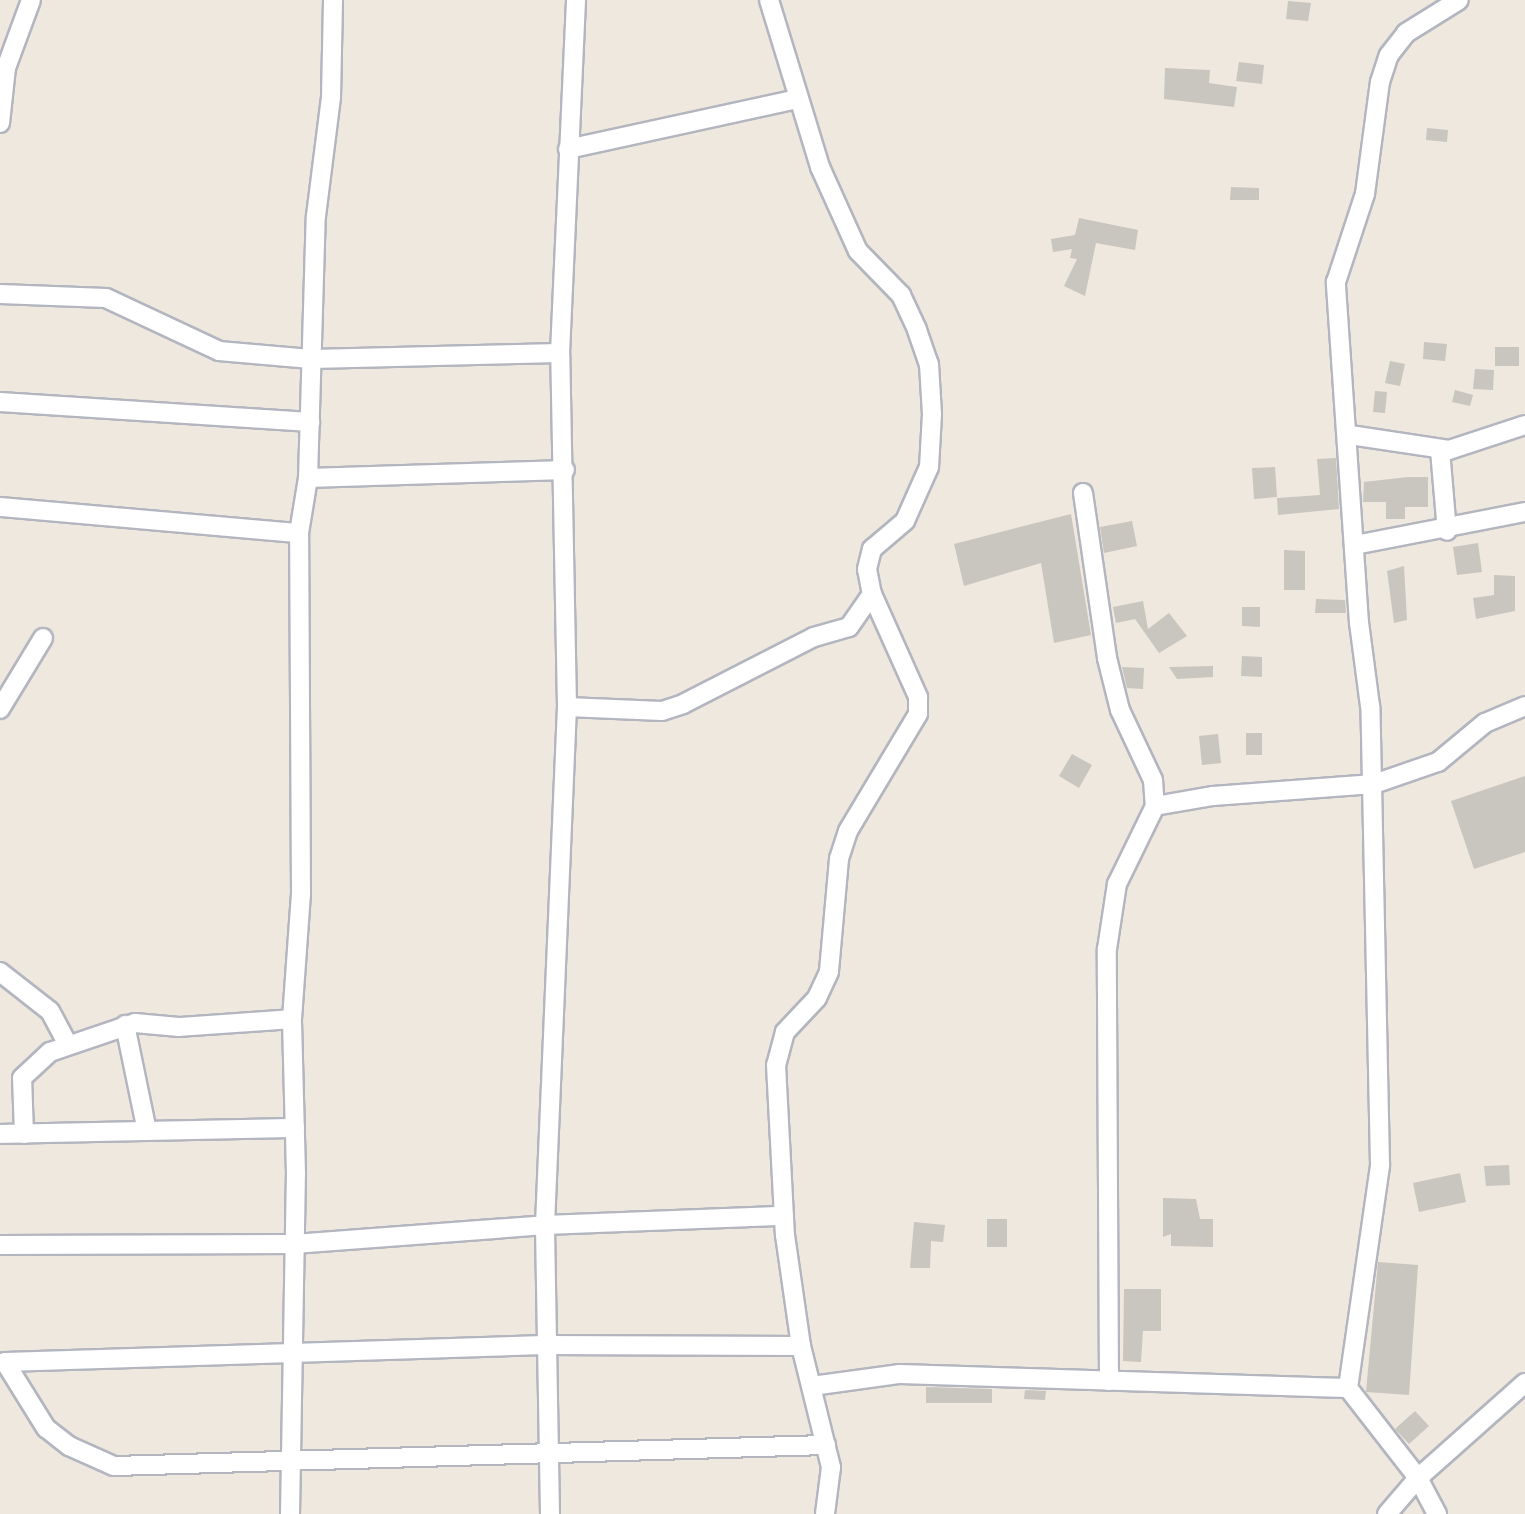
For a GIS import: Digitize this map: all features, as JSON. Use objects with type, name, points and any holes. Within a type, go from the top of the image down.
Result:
[{"type":"street","points":[[0,123],[6,68],[31,0]]},
{"type":"street","points":[[290,1514],[295,1128],[292,1019],[301,894],[299,533],[308,478],[311,359],[333,0]]},
{"type":"street","points":[[550,1514],[544,1345],[545,1225],[567,707],[565,470],[560,353],[576,0]]},
{"type":"street","points":[[769,0],[820,167],[858,251],[901,295],[929,364],[929,467],[905,521],[872,549],[867,569],[872,594],[918,697],[918,714],[848,831],[839,859],[829,972],[817,998],[785,1032],[779,1054],[784,1216],[801,1346],[831,1467],[825,1514]]},
{"type":"street","points":[[1437,1514],[1418,1478],[1348,1388],[1380,1165],[1374,784],[1355,545],[1350,435],[1336,282],[1365,194],[1380,82],[1389,55],[1406,33],[1459,0]]},
{"type":"street","points":[[568,149],[797,99]]},
{"type":"street","points":[[0,294],[106,298],[219,351],[311,359],[560,353]]},
{"type":"street","points":[[0,402],[310,422]]},
{"type":"street","points":[[1350,435],[1440,450],[1525,425]]},
{"type":"street","points":[[1440,450],[1447,531]]},
{"type":"street","points":[[308,478],[565,470]]},
{"type":"street","points":[[1083,493],[1107,658],[1120,710],[1153,780],[1155,806],[1117,884],[1107,949],[1109,1381]]},
{"type":"street","points":[[0,507],[299,533]]},
{"type":"street","points":[[1355,545],[1447,531],[1525,512]]},
{"type":"street","points":[[567,707],[662,711],[683,704],[814,637],[849,627],[872,594]]},
{"type":"street","points":[[0,709],[43,638]]},
{"type":"street","points":[[1155,806],[1213,796],[1374,784],[1438,762],[1485,723],[1525,706]]},
{"type":"street","points":[[0,972],[50,1011],[68,1045]]},
{"type":"street","points":[[24,1134],[22,1078],[28,1068],[68,1045],[125,1025],[292,1019]]},
{"type":"street","points":[[125,1025],[147,1131]]},
{"type":"street","points":[[0,1134],[295,1128]]},
{"type":"street","points":[[0,1245],[294,1244],[545,1225],[784,1216]]},
{"type":"street","points":[[801,1346],[544,1345],[5,1362],[46,1428],[69,1446],[114,1466],[291,1464],[826,1445]]},
{"type":"street","points":[[812,1386],[900,1374],[1348,1388]]},
{"type":"street","points":[[1387,1514],[1418,1478],[1525,1383]]},
{"type":"building","points":[[1288,1],[1311,3],[1308,21],[1286,19]]},
{"type":"building","points":[[1239,62],[1264,65],[1262,84],[1236,81]]},
{"type":"building","points":[[1165,68],[1210,70],[1209,83],[1237,87],[1234,107],[1164,99]]},
{"type":"building","points":[[1427,128],[1448,130],[1447,142],[1426,140]]},
{"type":"building","points":[[1231,187],[1259,188],[1259,200],[1230,200]]},
{"type":"building","points":[[1079,218],[1138,230],[1135,250],[1096,243],[1085,296],[1064,286],[1077,259],[1070,258],[1072,249],[1053,252],[1051,239],[1075,235]]},
{"type":"building","points":[[1424,342],[1447,344],[1445,361],[1423,359]]},
{"type":"building","points":[[1495,347],[1519,347],[1519,366],[1495,366]]},
{"type":"building","points":[[1390,361],[1405,364],[1400,386],[1385,383]]},
{"type":"building","points":[[1475,369],[1494,370],[1493,390],[1473,389]]},
{"type":"building","points":[[1455,390],[1473,395],[1470,406],[1452,402]]},
{"type":"building","points":[[1375,391],[1387,392],[1385,413],[1373,412]]},
{"type":"building","points":[[1336,458],[1339,509],[1278,515],[1277,498],[1320,495],[1317,459]]},
{"type":"building","points":[[1275,467],[1277,497],[1254,499],[1252,468]]},
{"type":"building","points":[[1428,477],[1428,507],[1405,507],[1405,519],[1386,519],[1386,502],[1363,502],[1364,482]]},
{"type":"building","points":[[1071,514],[1091,635],[1054,643],[1041,563],[964,586],[954,544]]},
{"type":"building","points":[[1132,521],[1137,546],[1104,553],[1100,527]]},
{"type":"building","points":[[1478,543],[1482,572],[1457,575],[1453,547]]},
{"type":"building","points":[[1284,550],[1305,551],[1305,590],[1284,590]]},
{"type":"building","points":[[1404,566],[1407,620],[1394,623],[1387,571]]},
{"type":"building","points":[[1494,575],[1515,576],[1515,611],[1476,619],[1473,598],[1494,595]]},
{"type":"building","points":[[1316,599],[1345,600],[1346,613],[1315,613]]},
{"type":"building","points":[[1143,601],[1148,629],[1169,613],[1187,636],[1159,653],[1135,619],[1116,623],[1113,607]]},
{"type":"building","points":[[1242,607],[1260,607],[1260,627],[1242,626]]},
{"type":"building","points":[[1242,656],[1262,657],[1262,677],[1241,676]]},
{"type":"building","points":[[1213,666],[1213,677],[1177,679],[1169,667]]},
{"type":"building","points":[[1122,667],[1144,668],[1143,689],[1127,688]]},
{"type":"building","points":[[1246,733],[1262,733],[1262,755],[1246,755]]},
{"type":"building","points":[[1218,734],[1221,763],[1202,765],[1199,736]]},
{"type":"building","points":[[1072,754],[1092,765],[1079,788],[1059,776]]},
{"type":"building","points":[[1525,776],[1525,852],[1474,869],[1451,801]]},
{"type":"building","points":[[1509,1165],[1510,1185],[1486,1186],[1484,1166]]},
{"type":"building","points":[[1460,1173],[1466,1202],[1419,1212],[1413,1183]]},
{"type":"building","points":[[1163,1198],[1196,1199],[1200,1219],[1213,1219],[1213,1247],[1171,1246],[1171,1234],[1163,1237]]},
{"type":"building","points":[[987,1219],[1007,1219],[1007,1247],[987,1247]]},
{"type":"building","points":[[914,1222],[945,1225],[943,1242],[931,1241],[930,1268],[910,1268]]},
{"type":"building","points":[[1378,1262],[1418,1265],[1409,1395],[1366,1392]]},
{"type":"building","points":[[1124,1289],[1161,1289],[1161,1331],[1143,1331],[1141,1362],[1123,1361]]},
{"type":"building","points":[[926,1387],[992,1389],[992,1403],[926,1403]]},
{"type":"building","points":[[1025,1390],[1046,1391],[1045,1400],[1024,1399]]},
{"type":"building","points":[[1415,1411],[1429,1426],[1409,1444],[1395,1429]]}]
